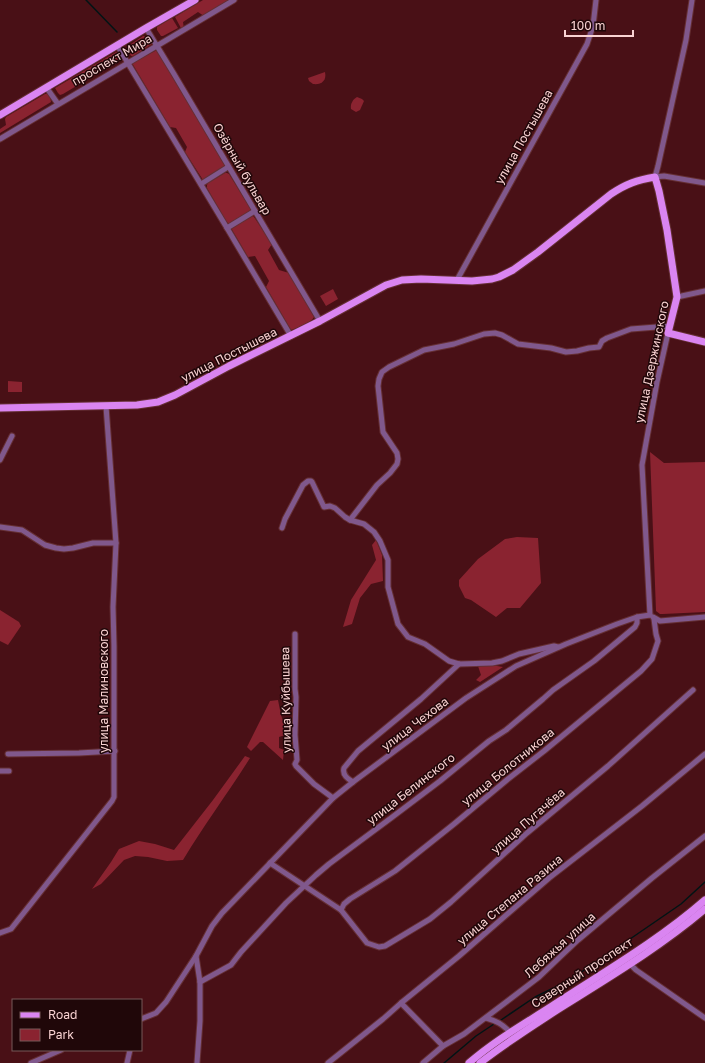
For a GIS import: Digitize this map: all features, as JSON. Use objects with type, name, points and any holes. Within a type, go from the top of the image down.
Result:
[{"type":"main road","name":"проспект Мира","points":[[0,115],[194,0]]},
{"type":"main road","name":"улица Постышева","points":[[0,408],[148,404],[166,399],[320,321],[375,290],[394,282],[421,279],[472,281],[492,279],[505,274],[538,252],[611,194],[638,180],[655,178]]},
{"type":"main road","name":"улица Дзержинского","points":[[655,178],[667,230],[677,297],[669,330]]},
{"type":"main road","points":[[669,330],[705,342]]},
{"type":"main road","name":"Северный проспект","points":[[469,1063],[510,1032],[646,945],[681,920],[705,900]]},
{"type":"main road","name":"Северный проспект","points":[[480,1063],[527,1030],[668,938],[705,909]]},
{"type":"street","name":"проспект Мира","points":[[0,139],[234,0]]},
{"type":"street","name":"улица Постышева","points":[[457,280],[587,44],[592,26],[596,0]]},
{"type":"street","name":"улица Дзержинского","points":[[655,178],[686,40],[691,1]]},
{"type":"street","name":"Озёрный бульвар","points":[[146,28],[320,321]]},
{"type":"street","points":[[117,45],[291,336]]},
{"type":"street","points":[[46,87],[58,104]]},
{"type":"street","points":[[201,184],[228,167]]},
{"type":"street","points":[[655,178],[664,176],[705,183]]},
{"type":"street","points":[[227,228],[255,211]]},
{"type":"street","points":[[677,297],[705,291]]},
{"type":"street","points":[[350,520],[377,485],[397,464],[397,454],[382,432],[378,386],[382,372],[388,367],[424,350],[454,344],[484,334],[494,333],[502,335],[518,344],[551,348],[566,352],[599,347],[602,341],[607,338],[631,329],[669,330]]},
{"type":"street","name":"улица Дзержинского","points":[[650,615],[642,465],[669,330]]},
{"type":"street","name":"улица Малиновского","points":[[0,933],[11,928],[112,801],[114,793],[115,751],[113,607],[116,543],[106,406]]},
{"type":"street","points":[[0,460],[12,436]]},
{"type":"street","points":[[282,528],[285,519],[303,485],[308,481],[311,481],[324,507],[330,506],[335,508],[345,517],[364,524],[374,532],[380,540],[388,560],[388,587],[398,624],[408,637],[425,644],[449,661],[460,664],[492,663],[534,650],[554,646],[558,648]]},
{"type":"street","points":[[0,526],[22,530],[45,545],[56,548],[69,548],[93,543],[116,543]]},
{"type":"street","points":[[650,615],[654,619],[660,621],[705,617]]},
{"type":"street","name":"улица Чехова","points":[[460,664],[421,699],[358,751],[344,768],[344,775],[353,782],[460,703],[516,666],[617,624],[637,617],[650,615]]},
{"type":"street","name":"улица Белинского","points":[[200,982],[231,965],[240,952],[281,908],[329,864],[440,781],[489,740],[506,730],[552,690],[594,661],[635,627],[637,617]]},
{"type":"street","name":"улица Болотникова","points":[[341,910],[344,904],[350,899],[395,871],[454,824],[641,671],[652,659],[658,641],[654,619]]},
{"type":"street","name":"улица Куйбышева","points":[[295,634],[296,697],[294,735],[297,760],[295,764],[314,784],[333,798]]},
{"type":"street","name":"улица Пугачёва","points":[[341,910],[367,943],[379,947],[385,946],[430,919],[451,902],[527,833],[608,766],[693,690]]},
{"type":"street","points":[[8,754],[115,751]]},
{"type":"street","name":"улица Степана Разина","points":[[328,1063],[459,956],[549,878],[642,806],[705,754]]},
{"type":"street","points":[[0,772],[8,771]]},
{"type":"street","points":[[142,1020],[156,1013],[166,1002],[196,956],[212,926],[222,913],[333,798],[353,782]]},
{"type":"street","name":"Лебяжья улица","points":[[423,1063],[443,1046],[464,1034],[539,977],[578,940],[705,836]]},
{"type":"street","points":[[270,863],[341,910]]},
{"type":"street","points":[[196,956],[200,982],[200,1021],[197,1063]]},
{"type":"street","points":[[630,964],[636,970],[705,1018]]},
{"type":"street","points":[[401,1003],[443,1046]]},
{"type":"street","points":[[486,1018],[503,1025],[510,1032]]},
{"type":"street","points":[[31,1063],[59,1051]]},
{"type":"street","points":[[128,1063],[130,1051]]},
{"type":"green space","points":[[203,0],[230,0],[204,16],[198,12],[183,22],[184,29],[182,30],[175,17]]},
{"type":"green space","points":[[172,18],[178,28],[161,36],[157,30],[157,27]]},
{"type":"green space","points":[[143,36],[151,37],[153,42],[152,44],[131,56],[129,52],[131,44]]},
{"type":"green space","points":[[157,50],[225,166],[203,180],[185,152],[187,147],[176,128],[170,127],[132,63]]},
{"type":"green space","points":[[118,52],[123,58],[63,94],[60,95],[58,93],[55,88]]},
{"type":"green space","points":[[325,72],[323,82],[313,84],[309,81],[308,78]]},
{"type":"green space","points":[[45,94],[50,96],[51,102],[0,133],[0,129],[6,125],[6,117]]},
{"type":"green space","points":[[357,97],[364,101],[360,110],[356,112],[351,109],[351,105]]},
{"type":"green space","points":[[225,173],[229,174],[250,208],[250,212],[231,223],[226,221],[207,188],[208,183]]},
{"type":"green space","points":[[253,216],[272,244],[268,250],[279,270],[289,273],[314,317],[301,327],[291,330],[266,287],[269,281],[255,256],[248,257],[231,228]]},
{"type":"green space","points":[[333,289],[338,299],[326,306],[320,296]]},
{"type":"green space","points":[[8,381],[22,382],[22,392],[8,392]]},
{"type":"green space","points":[[650,452],[664,463],[705,462],[705,612],[660,614],[656,611]]},
{"type":"green space","points":[[517,537],[538,538],[541,583],[520,608],[507,608],[496,617],[471,600],[465,598],[459,586],[459,580],[478,559],[505,539]]},
{"type":"green space","points":[[376,540],[382,555],[383,581],[371,584],[360,598],[352,624],[343,627],[351,600],[376,560],[372,545]]},
{"type":"green space","points":[[0,610],[19,622],[21,626],[8,645],[0,641]]},
{"type":"green space","points":[[491,665],[503,667],[480,682],[476,680],[481,675],[478,666]]},
{"type":"green space","points":[[278,700],[286,730],[285,735],[279,737],[279,748],[284,750],[283,760],[263,742],[260,742],[251,751],[247,747],[270,701]]},
{"type":"green space","points":[[245,756],[250,758],[183,860],[167,861],[135,856],[124,860],[101,884],[92,889],[119,849],[139,841],[174,850]]},
{"type":"waterway","points":[[86,0],[117,32]]},
{"type":"waterway","points":[[501,1020],[535,997],[568,981],[598,961],[681,904],[705,882]]},
{"type":"waterway","points":[[444,1063],[476,1036],[494,1024]]}]
